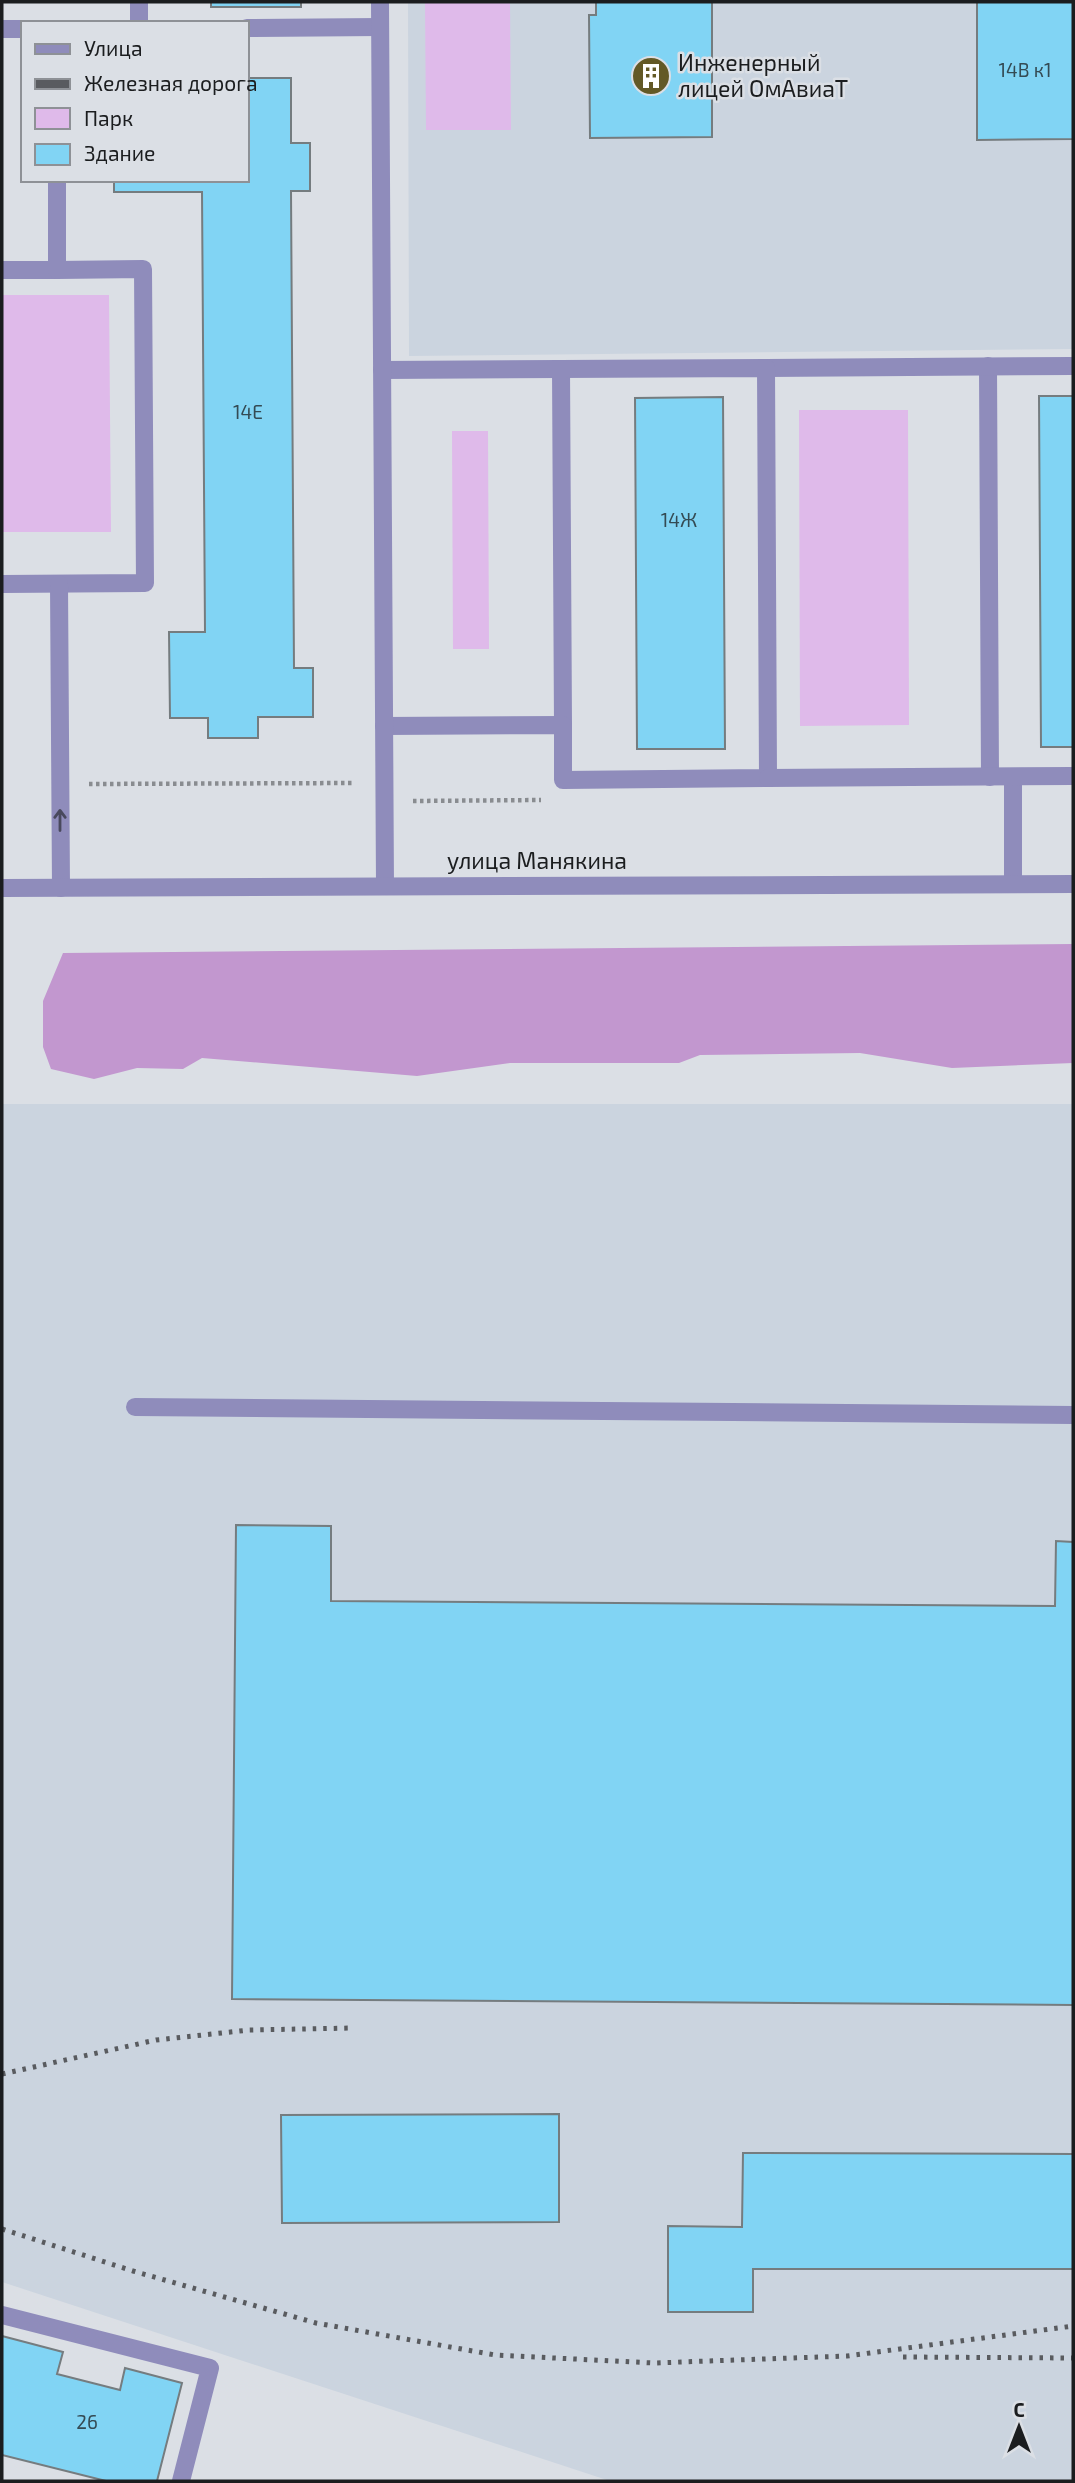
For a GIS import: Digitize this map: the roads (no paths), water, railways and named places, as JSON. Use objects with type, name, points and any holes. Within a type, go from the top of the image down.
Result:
[{"type":"street","points":[[139,2],[139,21]]},
{"type":"street","points":[[380,2],[385,886]]},
{"type":"street","points":[[248,28],[380,27]]},
{"type":"street","points":[[2,29],[21,29]]},
{"type":"street","points":[[57,182],[57,270]]},
{"type":"street","points":[[2,270],[143,269],[145,583],[2,584]]},
{"type":"street","points":[[988,366],[990,777]]},
{"type":"street","points":[[382,370],[1073,366]]},
{"type":"street","points":[[766,368],[768,778]]},
{"type":"street","points":[[561,369],[563,779],[1073,776]]},
{"type":"street","points":[[59,584],[61,888]]},
{"type":"street","points":[[384,726],[563,725]]},
{"type":"street","points":[[1013,777],[1013,884]]},
{"type":"street","name":"улица Манякина","points":[[2,888],[1073,884]]},
{"type":"street","points":[[135,1407],[1073,1415]]},
{"type":"street","points":[[2,2315],[210,2368],[181,2481]]},
{"type":"railway","points":[[2,2074],[156,2040],[249,2030],[354,2028]]},
{"type":"railway","points":[[2,2229],[133,2271],[316,2323],[495,2355],[654,2363],[847,2356],[1073,2326]]},
{"type":"railway","points":[[903,2357],[1073,2358]]},
{"type":"place","name":"Инженерный лицей ОмАвиаТ","points":[[651,76]]}]
